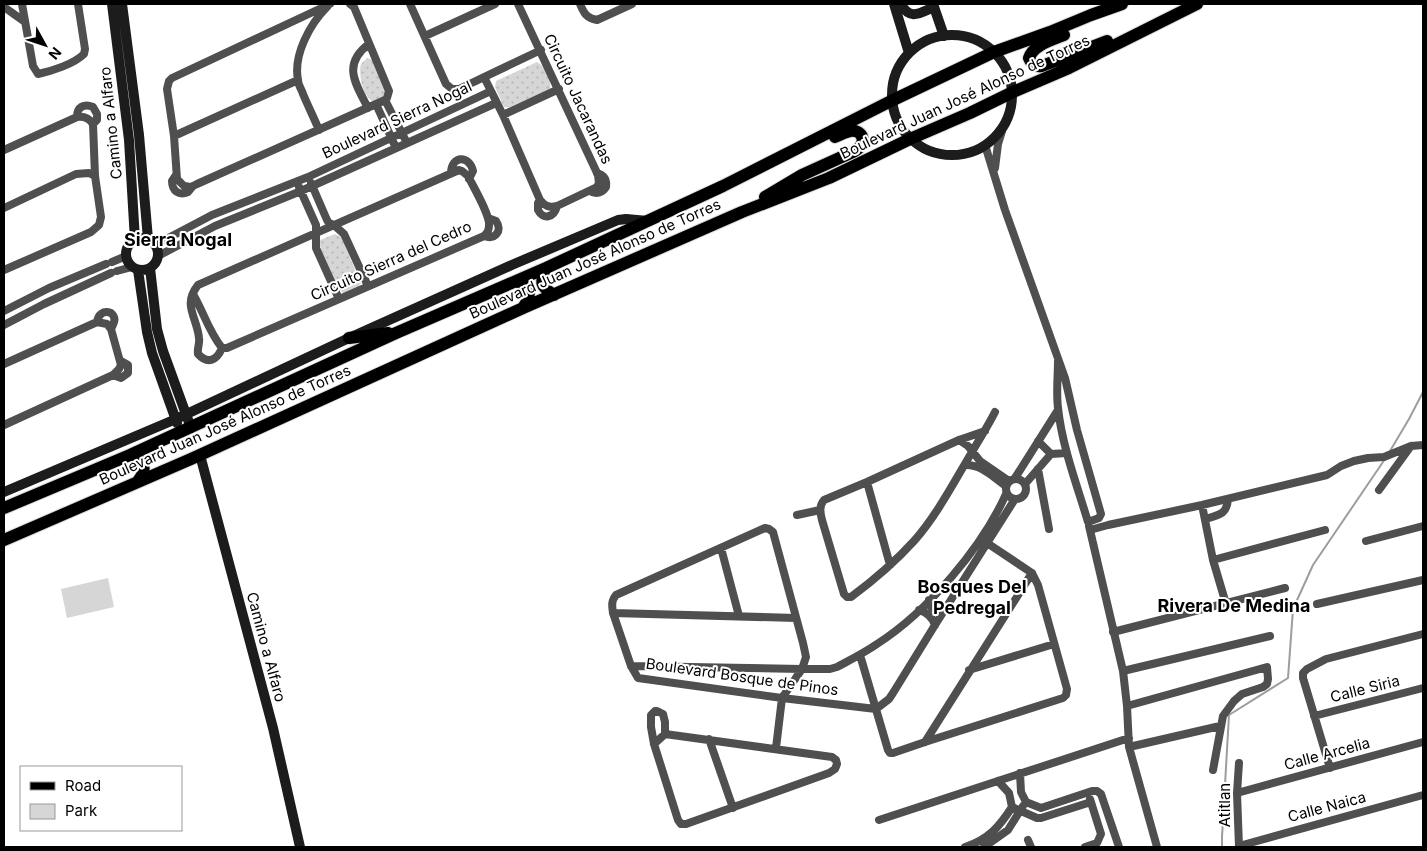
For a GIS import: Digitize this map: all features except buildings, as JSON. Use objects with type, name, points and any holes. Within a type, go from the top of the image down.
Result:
[{"type":"main road","name":"Boulevard Juan José Alonso de Torres","points":[[4,508],[130,455],[396,333],[518,281],[724,186],[891,101],[994,52],[1122,4]]},
{"type":"main road","points":[[1132,4],[1042,45],[1032,52],[1029,58],[1030,61],[1035,66],[1042,66],[1133,30],[1160,23]]},
{"type":"main road","name":"Boulevard Juan José Alonso de Torres","points":[[4,540],[200,455],[523,308],[742,212],[828,178],[1069,68],[1197,4]]},
{"type":"main road","points":[[742,212],[780,187],[861,148],[863,138],[860,134],[849,131],[772,161]]},
{"type":"main road","points":[[546,268],[542,282],[543,286],[554,295]]},
{"type":"main road","points":[[518,281],[529,292],[528,300],[523,308]]},
{"type":"main road","points":[[349,338],[396,333]]},
{"type":"main road","points":[[130,455],[138,458],[143,464],[144,470],[138,481]]},
{"type":"street","points":[[22,4],[33,66],[38,74],[48,72],[80,58],[84,54],[85,49],[78,4]]},
{"type":"street","name":"Camino a Alfaro","points":[[112,4],[129,140],[135,240]]},
{"type":"street","name":"Camino a Alfaro","points":[[122,4],[139,135],[146,232],[152,242]]},
{"type":"street","points":[[319,130],[298,80],[300,56],[308,32],[330,4]]},
{"type":"street","points":[[330,4],[172,78],[167,89],[174,136],[176,175],[181,184],[187,187],[193,186],[387,98],[388,91],[353,5]]},
{"type":"street","points":[[410,4],[449,87],[459,89],[541,50]]},
{"type":"street","points":[[425,36],[495,4]]},
{"type":"street","name":"Circuito Jacarandas","points":[[496,103],[540,200],[547,207],[552,208],[597,187],[599,179],[597,173],[518,4]]},
{"type":"street","points":[[580,4],[586,16],[597,20],[632,4]]},
{"type":"street","points":[[894,4],[909,53]]},
{"type":"street","points":[[901,4],[908,13],[913,15],[933,5],[944,36]]},
{"type":"street","points":[[4,7],[25,22]]},
{"type":"street","points":[[996,178],[996,155],[1002,131],[1011,112],[1013,92],[1006,69],[994,52],[984,44],[969,38],[952,35],[944,36],[927,40],[909,53],[900,64],[894,76],[891,101],[895,122],[910,139],[934,152],[946,154],[966,152],[985,145],[1002,131]]},
{"type":"street","points":[[368,108],[355,80],[353,71],[354,61],[369,44]]},
{"type":"street","points":[[484,77],[491,91]]},
{"type":"street","points":[[174,136],[298,80]]},
{"type":"street","points":[[503,115],[559,90]]},
{"type":"street","name":"Boulevard Sierra Nogal","points":[[152,242],[212,215],[308,177],[491,91],[496,103],[301,191],[215,226],[158,256]]},
{"type":"street","points":[[385,100],[407,143]]},
{"type":"street","points":[[376,104],[396,148]]},
{"type":"street","points":[[464,104],[469,116]]},
{"type":"street","points":[[4,270],[91,232],[99,225],[101,216],[95,176],[93,124],[97,117],[96,111],[93,107],[87,105],[81,107],[77,117]]},
{"type":"street","points":[[448,112],[452,123]]},
{"type":"street","points":[[4,150],[77,117],[86,117],[93,124]]},
{"type":"street","points":[[985,145],[1005,210],[1065,378],[1077,430],[1101,514],[1099,518],[1088,522]]},
{"type":"street","name":"Circuito Sierra del Cedro","points":[[459,170],[465,173],[469,179],[490,222],[489,230],[484,236],[227,348],[222,348],[219,355],[213,360],[205,360],[198,354],[200,341],[190,300],[196,288],[202,283],[334,225],[459,170]]},
{"type":"street","points":[[4,208],[76,174],[95,176]]},
{"type":"street","points":[[308,177],[326,220],[344,234],[368,286]]},
{"type":"street","points":[[297,181],[316,225],[316,248],[339,299]]},
{"type":"street","points":[[4,492],[176,419],[349,338],[618,220],[648,221]]},
{"type":"street","points":[[4,325],[44,304],[114,272],[135,268],[150,268],[156,263],[158,256],[158,250],[152,242],[139,238],[135,240],[128,246],[126,256],[127,260],[135,268],[152,354],[176,419],[186,430]]},
{"type":"street","points":[[4,311],[50,288],[126,256]]},
{"type":"street","points":[[150,268],[157,329],[186,414],[186,430]]},
{"type":"street","points":[[193,294],[216,340],[222,348]]},
{"type":"street","points":[[4,364],[97,322],[107,324],[111,329],[120,361],[119,369],[113,375],[4,425]]},
{"type":"street","points":[[1058,361],[1058,410],[1067,453],[1090,530],[1123,671],[1130,747],[1157,847]]},
{"type":"street","name":"Boulevard Bosque de Pinos","points":[[631,666],[638,678],[876,709],[889,699],[945,609],[984,542],[1009,485],[1058,410]]},
{"type":"street","points":[[985,431],[959,440],[824,500],[820,504],[820,510],[844,594],[847,597],[851,597],[875,579],[928,524],[965,465],[972,451],[985,431],[995,412]]},
{"type":"street","points":[[959,440],[968,446],[980,462],[1009,485],[1010,498],[1015,500],[1023,497],[1026,493],[1025,484],[1019,479],[1009,485]]},
{"type":"street","points":[[1038,441],[1051,454]]},
{"type":"street","points":[[1090,530],[1327,475],[1341,466],[1354,461],[1384,457],[1412,446],[1423,445]]},
{"type":"street","points":[[1379,490],[1412,446]]},
{"type":"street","points":[[1025,484],[1051,454],[1067,453]]},
{"type":"street","name":"Camino a Alfaro","points":[[200,455],[273,728],[300,847]]},
{"type":"street","points":[[965,465],[980,467],[1009,485]]},
{"type":"street","points":[[1038,469],[1049,529]]},
{"type":"street","points":[[867,482],[890,565]]},
{"type":"street","points":[[1026,493],[1043,494]]},
{"type":"street","points":[[1204,519],[1224,512],[1228,499]]},
{"type":"street","name":"Boulevard Bosque de Pinos","points":[[631,666],[837,668],[878,644],[904,624],[984,542],[1015,500]]},
{"type":"street","points":[[1202,505],[1213,560],[1226,604]]},
{"type":"street","points":[[797,515],[820,510]]},
{"type":"street","points":[[1366,541],[1423,526]]},
{"type":"street","points":[[631,666],[613,614],[612,606],[616,595],[765,528],[769,529],[773,532],[806,657],[802,669],[782,698],[776,748]]},
{"type":"street","points":[[1213,560],[1325,530]]},
{"type":"street","points":[[860,655],[890,753],[893,754],[1063,698],[1066,695],[1067,689],[1038,585],[1032,573],[984,542]]},
{"type":"street","points":[[721,548],[739,616]]},
{"type":"street","points":[[925,742],[1032,573]]},
{"type":"street","points":[[1317,604],[1423,580]]},
{"type":"street","points":[[1410,584],[1423,588]]},
{"type":"street","points":[[1113,632],[1285,588]]},
{"type":"street","points":[[929,600],[934,610],[945,609]]},
{"type":"street","points":[[918,610],[927,613],[933,619],[935,625]]},
{"type":"street","points":[[613,614],[796,618]]},
{"type":"street","points":[[1330,768],[1303,673],[1326,659],[1423,634]]},
{"type":"street","points":[[1123,671],[1270,636]]},
{"type":"street","points":[[969,670],[1054,644]]},
{"type":"street","points":[[1127,706],[1267,667],[1268,679],[1266,684],[1263,687],[1242,694],[1223,716],[1213,770]]},
{"type":"street","points":[[694,685],[691,676],[695,668]]},
{"type":"street","name":"Calle Siria","points":[[1314,716],[1423,688]]},
{"type":"street","points":[[654,744],[665,734],[663,714],[657,711],[651,715],[650,720],[654,744],[678,820],[681,824],[733,808],[829,773],[835,769],[837,764],[836,760],[832,757],[665,734]]},
{"type":"street","points":[[1130,747],[1220,726]]},
{"type":"street","points":[[879,820],[1129,738]]},
{"type":"street","points":[[709,739],[733,808]]},
{"type":"street","name":"Calle Arcelia","points":[[1237,793],[1423,742]]},
{"type":"street","name":"Atitlan","points":[[1239,763],[1237,793],[1239,847]]},
{"type":"street","points":[[1020,773],[1021,792],[1026,802],[1041,808],[1087,792],[1097,791],[1101,794],[1119,847]]},
{"type":"street","points":[[966,847],[980,842],[1000,825],[1012,807],[1009,794],[998,781]]},
{"type":"street","points":[[1085,847],[1097,843],[1101,834],[1087,792]]},
{"type":"street","name":"Calle Naica","points":[[1239,847],[1423,795]]},
{"type":"street","points":[[984,847],[1008,830],[1026,802]]},
{"type":"street","points":[[1012,807],[1041,818],[1091,802]]},
{"type":"green space","points":[[367,58],[373,60],[387,92],[386,96],[374,102],[370,100],[364,91],[361,79],[361,64]]},
{"type":"green space","points":[[537,62],[543,66],[547,74],[550,89],[510,107],[504,107],[495,87],[496,81]]},
{"type":"green space","points":[[335,234],[341,237],[361,283],[359,287],[344,293],[338,289],[319,244],[320,240]]},
{"type":"green space","points":[[108,578],[114,607],[67,618],[61,589]]},
{"type":"waterway","points":[[1390,451],[1423,392]]},
{"type":"waterway","points":[[1222,847],[1229,715],[1288,678],[1293,609],[1313,565],[1385,459]]},
{"type":"district","name":"Sierra Nogal","points":[[178,240]]},
{"type":"district","name":"Bosques Del Pedregal","points":[[972,597]]},
{"type":"district","name":"Rivera De Medina","points":[[1234,606]]}]
